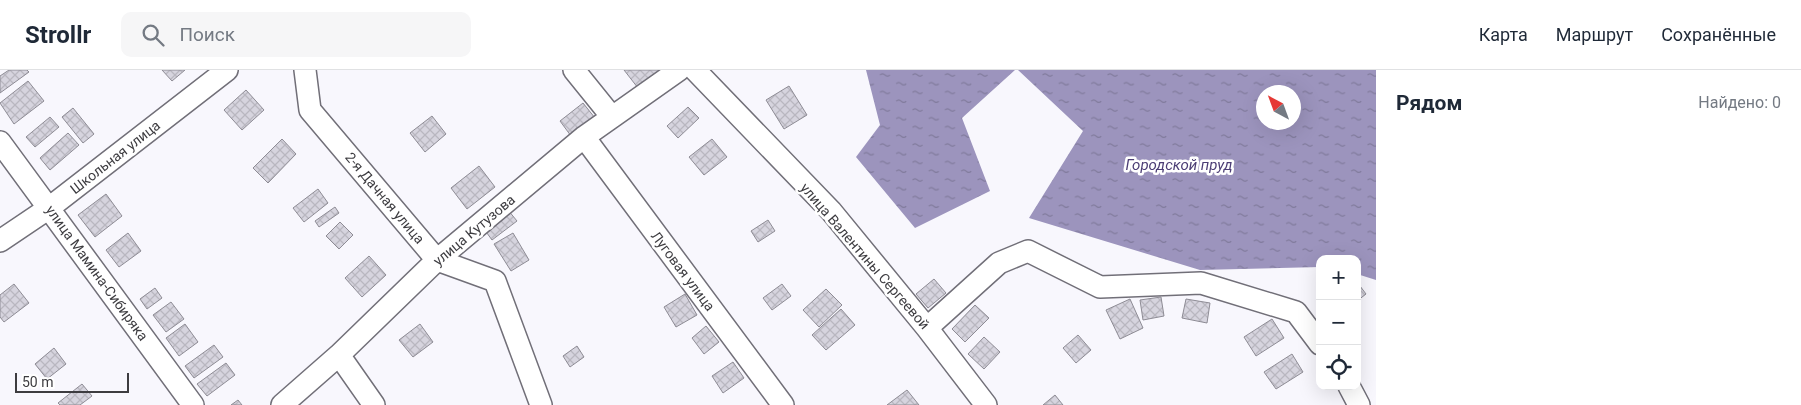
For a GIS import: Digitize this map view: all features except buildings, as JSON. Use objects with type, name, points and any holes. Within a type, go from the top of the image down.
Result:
[{"type":"street","name":"Школьная улица","points":[[0,241],[49,208],[227,70]]},
{"type":"street","name":"2-я Дачная улица","points":[[305,70],[310,110],[437,260],[495,281],[541,405]]},
{"type":"street","points":[[574,70],[612,117]]},
{"type":"street","name":"улица Кутузова","points":[[282,405],[339,355],[437,260],[584,137],[679,70]]},
{"type":"street","name":"улица Валентины Сергеевой","points":[[695,70],[831,211],[928,328],[986,405]]},
{"type":"street","name":"Луговая улица","points":[[584,137],[783,405]]},
{"type":"street","name":"улица Мамина-Сибиряка","points":[[0,142],[193,405]]},
{"type":"street","points":[[928,328],[999,262],[1028,251],[1100,287],[1201,283],[1296,312],[1316,339]]},
{"type":"street","points":[[339,355],[374,405]]},
{"type":"street","points":[[1351,390],[1359,405]]},
{"type":"water","points":[[866,70],[1015,70],[962,118],[990,191],[915,228],[856,157],[880,125]]},
{"type":"water","name":"Городской пруд","points":[[1018,70],[1376,70],[1376,280],[1361,275],[1361,255],[1316,255],[1316,267],[1200,270],[1029,218],[1083,131]]}]
